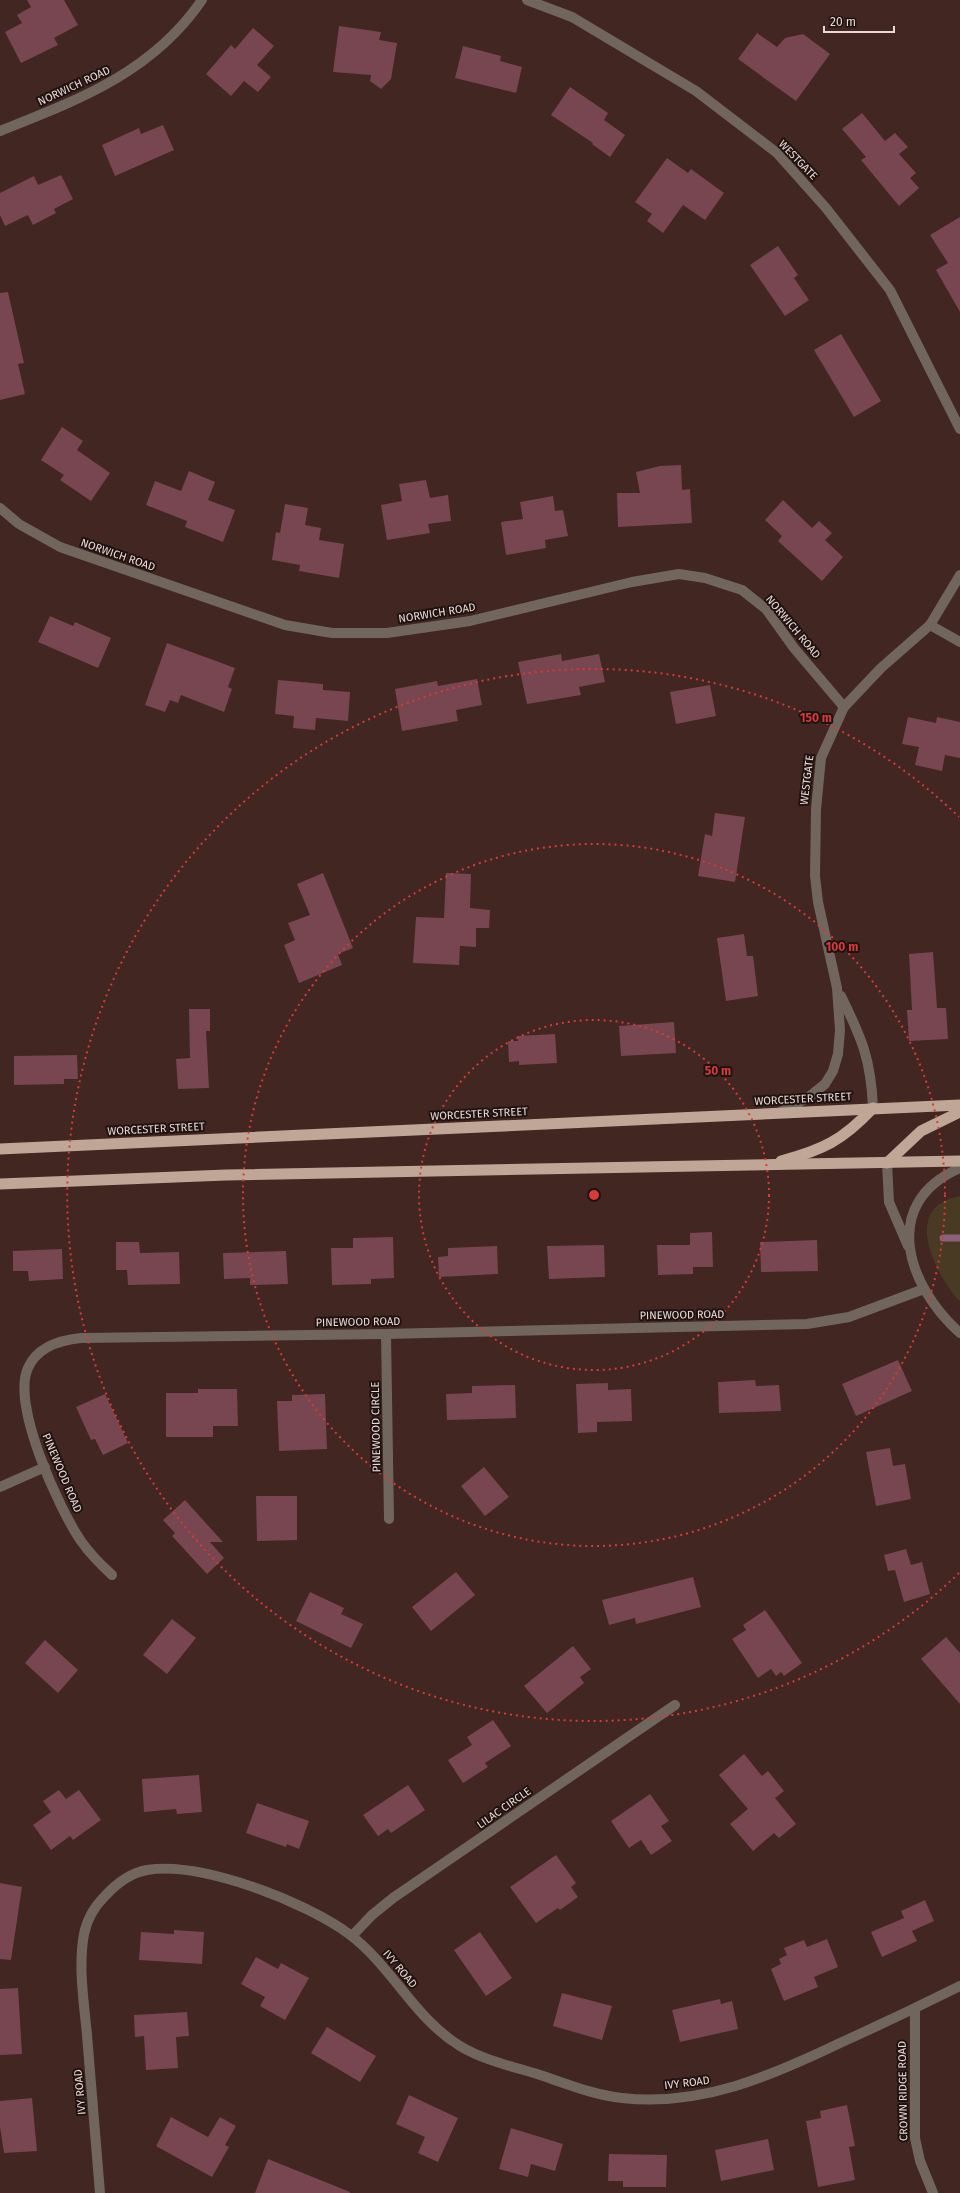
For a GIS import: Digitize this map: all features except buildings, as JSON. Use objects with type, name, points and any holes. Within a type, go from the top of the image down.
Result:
[{"type":"highway","name":"WORCESTER STREET","points":[[0,1149],[960,1105]]},
{"type":"highway","points":[[753,1166],[795,1158],[827,1147],[849,1132],[873,1108]]},
{"type":"highway","points":[[887,1163],[899,1150],[921,1131],[960,1112]]},
{"type":"highway","points":[[0,1184],[234,1174],[753,1166],[960,1161]]},
{"type":"street","name":"NORWICH ROAD","points":[[0,131],[76,100],[119,78],[162,45],[182,25],[202,0]]},
{"type":"street","name":"WESTGATE","points":[[526,0],[572,17],[696,91],[777,154],[826,208],[890,290],[960,429]]},
{"type":"street","name":"NORWICH ROAD","points":[[0,508],[19,524],[60,547],[285,625],[332,633],[386,633],[470,621],[632,582],[679,574],[705,578],[742,590],[766,610],[794,648],[844,707]]},
{"type":"street","name":"WESTGATE","points":[[776,1114],[809,1097],[825,1084],[833,1071],[838,1054],[840,1030],[837,988],[818,902],[814,844],[820,758],[844,707],[881,668],[930,625],[960,575]]},
{"type":"street","points":[[930,625],[960,642]]},
{"type":"street","name":"WESTGATE","points":[[837,988],[867,1053],[872,1077],[873,1108]]},
{"type":"street","points":[[887,1163],[889,1202],[911,1251]]},
{"type":"street","points":[[960,1168],[931,1186],[915,1206],[909,1227],[911,1251],[915,1270],[924,1289],[945,1318],[960,1333]]},
{"type":"street","name":"PINEWOOD ROAD","points":[[112,1575],[91,1554],[74,1530],[45,1467],[30,1423],[25,1384],[28,1368],[32,1361],[46,1348],[54,1344],[81,1338],[386,1334],[818,1324],[863,1312],[924,1289]]},
{"type":"street","name":"PINEWOOD CIRCLE","points":[[386,1334],[389,1519]]},
{"type":"street","points":[[0,1487],[45,1467]]},
{"type":"street","name":"LILAC CIRCLE","points":[[352,1936],[372,1915],[393,1898],[675,1705]]},
{"type":"street","name":"IVY ROAD","points":[[100,2193],[82,1983],[82,1956],[86,1925],[101,1900],[119,1884],[138,1873],[160,1869],[196,1872],[235,1882],[289,1902],[326,1920],[352,1936],[373,1955],[433,2026],[459,2045],[489,2059],[601,2094],[624,2098],[681,2098],[709,2094],[745,2084],[778,2072],[960,1986]]},
{"type":"street","name":"CROWN RIDGE ROAD","points":[[914,2009],[914,2138],[920,2161],[933,2193]]},
{"type":"shaded area","points":[[960,1196],[959,1301],[950,1289],[933,1258],[928,1242],[927,1227],[931,1213],[942,1203]]},
{"type":"waterway","points":[[943,1238],[960,1238]]}]
